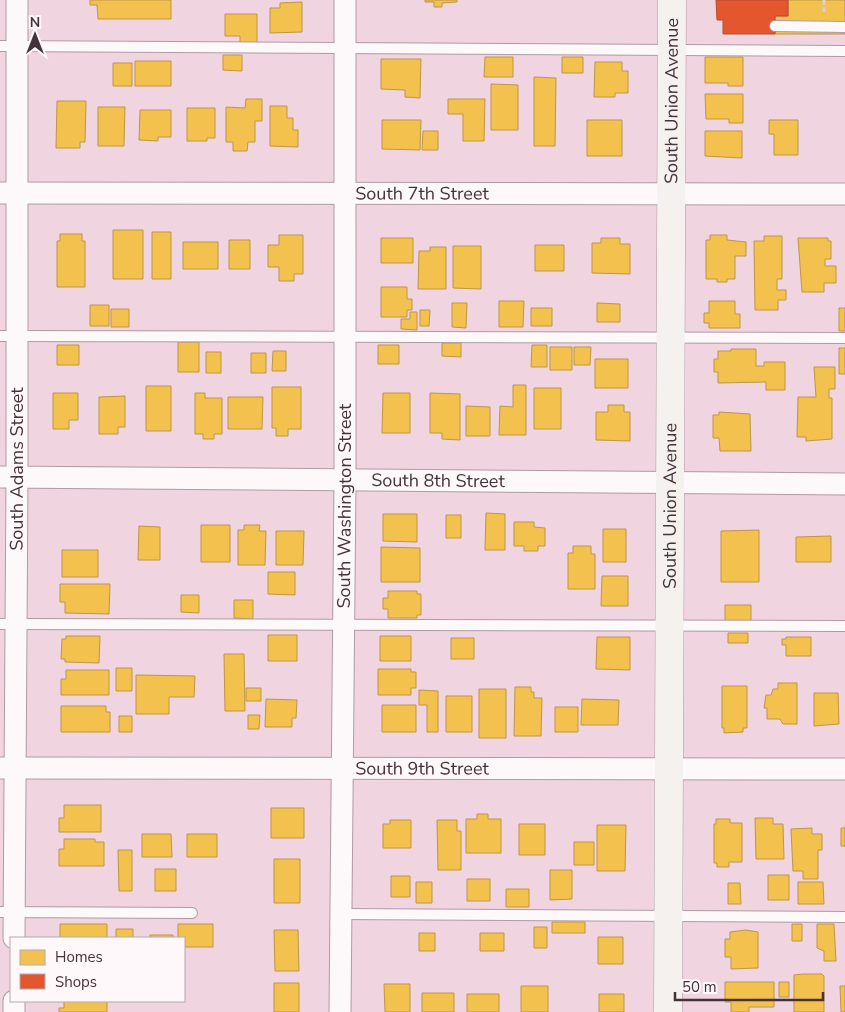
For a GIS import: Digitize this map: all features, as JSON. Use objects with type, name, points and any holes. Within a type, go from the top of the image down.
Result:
[{"type":"main road","name":"South Union Avenue","points":[[668,1012],[672,0]]},
{"type":"street","name":"South Adams Street","points":[[14,937],[7,912],[8,47],[17,0]]},
{"type":"street","name":"South Washington Street","points":[[340,1012],[342,624],[345,480],[345,0]]},
{"type":"street","name":"South 7th Street","points":[[8,193],[345,194],[672,192],[845,194]]},
{"type":"street","name":"South 8th Street","points":[[9,477],[845,484]]},
{"type":"street","name":"South 9th Street","points":[[7,768],[341,770],[845,769]]},
{"type":"lane","points":[[775,26],[845,27]]},
{"type":"lane","points":[[8,47],[845,51]]},
{"type":"lane","points":[[8,336],[345,338],[670,336],[845,338]]},
{"type":"lane","points":[[8,624],[845,626]]},
{"type":"lane","points":[[7,912],[192,913]]},
{"type":"lane","points":[[340,914],[845,917]]},
{"type":"path","points":[[824,0],[824,16]]},
{"type":"building: Homes","points":[[90,0],[171,0],[171,19],[98,19],[97,5],[90,5]]},
{"type":"building: Homes","points":[[425,0],[457,0],[457,2],[442,3],[442,7],[434,7],[434,2],[425,2]]},
{"type":"building: Homes","points":[[788,0],[845,0],[845,34],[775,34],[775,16],[788,16]]},
{"type":"building: Homes","points":[[302,2],[302,32],[270,33],[270,8],[280,8],[280,3]]},
{"type":"building: Homes","points":[[225,14],[257,14],[257,43],[240,44],[240,36],[225,36]]},
{"type":"building: Homes","points":[[223,55],[242,55],[242,71],[223,70]]},
{"type":"building: Homes","points":[[485,57],[513,57],[513,77],[484,77]]},
{"type":"building: Homes","points":[[562,57],[583,57],[583,73],[562,73]]},
{"type":"building: Homes","points":[[705,57],[743,57],[743,86],[728,86],[728,83],[705,83]]},
{"type":"building: Homes","points":[[381,59],[421,59],[420,98],[405,97],[405,90],[381,89]]},
{"type":"building: Homes","points":[[135,61],[171,61],[171,86],[135,86]]},
{"type":"building: Homes","points":[[595,62],[622,62],[622,71],[628,71],[628,93],[615,93],[615,97],[594,97]]},
{"type":"building: Homes","points":[[113,63],[132,63],[132,86],[113,86]]},
{"type":"building: Homes","points":[[534,77],[556,78],[555,146],[534,146]]},
{"type":"building: Homes","points":[[491,84],[518,85],[518,130],[491,130]]},
{"type":"building: Homes","points":[[705,94],[743,94],[743,123],[729,123],[729,119],[706,119]]},
{"type":"building: Homes","points":[[246,99],[262,99],[262,121],[255,121],[255,142],[248,142],[247,151],[233,151],[233,142],[226,142],[226,107],[245,108]]},
{"type":"building: Homes","points":[[448,99],[485,99],[484,141],[463,141],[463,114],[448,114]]},
{"type":"building: Homes","points":[[57,101],[86,101],[85,142],[80,142],[80,148],[56,148]]},
{"type":"building: Homes","points":[[270,106],[287,106],[287,118],[293,118],[293,130],[298,130],[298,147],[270,146]]},
{"type":"building: Homes","points":[[98,107],[125,107],[124,146],[98,146]]},
{"type":"building: Homes","points":[[187,108],[215,108],[215,138],[207,138],[207,141],[187,141]]},
{"type":"building: Homes","points":[[140,110],[171,110],[171,137],[158,137],[158,141],[139,140]]},
{"type":"building: Homes","points":[[382,120],[421,120],[420,150],[382,149]]},
{"type":"building: Homes","points":[[587,120],[622,120],[622,156],[587,156]]},
{"type":"building: Homes","points":[[769,120],[798,120],[798,155],[774,155],[774,134],[769,134]]},
{"type":"building: Homes","points":[[423,131],[438,131],[438,150],[422,150]]},
{"type":"building: Homes","points":[[705,131],[742,131],[742,158],[705,156]]},
{"type":"building: Homes","points":[[113,230],[143,230],[143,279],[113,279]]},
{"type":"building: Homes","points":[[152,232],[171,232],[171,279],[152,279]]},
{"type":"building: Homes","points":[[60,234],[82,234],[82,241],[85,241],[85,287],[57,287],[57,241],[60,241]]},
{"type":"building: Homes","points":[[279,235],[303,235],[303,274],[294,274],[294,281],[279,281],[279,267],[268,267],[268,245],[279,245]]},
{"type":"building: Homes","points":[[710,235],[727,235],[727,240],[746,242],[746,256],[735,256],[735,279],[727,279],[727,282],[717,282],[717,279],[706,279],[706,240],[710,240]]},
{"type":"building: Homes","points":[[764,236],[782,236],[782,279],[777,279],[777,290],[786,290],[786,300],[778,300],[778,310],[755,310],[754,241],[764,241]]},
{"type":"building: Homes","points":[[381,238],[413,238],[413,263],[381,263]]},
{"type":"building: Homes","points":[[601,238],[620,238],[620,244],[630,244],[630,274],[592,273],[592,243],[601,243]]},
{"type":"building: Homes","points":[[798,238],[828,238],[828,241],[831,241],[831,259],[825,259],[825,266],[836,266],[836,283],[824,283],[824,292],[802,292]]},
{"type":"building: Homes","points":[[229,240],[250,240],[250,269],[229,269]]},
{"type":"building: Homes","points":[[183,242],[218,242],[218,269],[183,269]]},
{"type":"building: Homes","points":[[535,245],[564,245],[564,271],[535,271]]},
{"type":"building: Homes","points":[[453,246],[481,246],[481,289],[453,288]]},
{"type":"building: Homes","points":[[430,247],[446,247],[446,289],[418,289],[419,251],[430,251]]},
{"type":"building: Homes","points":[[381,287],[407,287],[407,299],[412,299],[412,310],[407,310],[407,317],[381,317]]},
{"type":"building: Homes","points":[[499,301],[524,301],[523,327],[499,327]]},
{"type":"building: Homes","points":[[709,301],[735,301],[735,314],[740,314],[740,328],[709,328],[709,323],[704,323],[704,313],[709,313]]},
{"type":"building: Homes","points":[[452,303],[467,303],[466,328],[452,327]]},
{"type":"building: Homes","points":[[597,303],[620,304],[620,322],[597,322]]},
{"type":"building: Homes","points":[[90,305],[109,305],[109,326],[90,326]]},
{"type":"building: Homes","points":[[531,308],[552,308],[552,326],[531,326]]},
{"type":"building: Homes","points":[[839,308],[845,308],[845,331],[839,331]]},
{"type":"building: Homes","points":[[111,309],[129,309],[129,327],[111,327]]},
{"type":"building: Homes","points":[[420,310],[430,310],[429,326],[420,326]]},
{"type":"building: Homes","points":[[410,312],[417,312],[417,330],[401,329],[401,319],[410,319]]},
{"type":"building: Homes","points":[[178,342],[199,342],[199,372],[178,372]]},
{"type":"building: Homes","points":[[442,343],[461,343],[461,357],[442,356]]},
{"type":"building: Homes","points":[[57,345],[79,345],[79,365],[57,365]]},
{"type":"building: Homes","points":[[378,345],[399,345],[399,364],[378,364]]},
{"type":"building: Homes","points":[[532,345],[547,345],[547,367],[531,367]]},
{"type":"building: Homes","points":[[550,347],[572,347],[572,370],[550,370]]},
{"type":"building: Homes","points":[[574,347],[591,347],[590,365],[574,365]]},
{"type":"building: Homes","points":[[839,348],[845,348],[845,374],[839,374]]},
{"type":"building: Homes","points":[[731,349],[756,349],[756,366],[764,366],[764,362],[785,362],[785,390],[766,390],[766,382],[718,383],[718,372],[714,372],[714,359],[718,359],[718,351],[731,351]]},
{"type":"building: Homes","points":[[273,351],[286,351],[286,371],[272,371]]},
{"type":"building: Homes","points":[[206,352],[221,352],[221,373],[206,373]]},
{"type":"building: Homes","points":[[251,353],[266,353],[266,373],[251,373]]},
{"type":"building: Homes","points":[[595,359],[628,359],[628,388],[595,388]]},
{"type":"building: Homes","points":[[814,367],[835,367],[835,389],[829,389],[829,398],[832,398],[832,439],[806,441],[806,437],[797,437],[798,397],[816,397]]},
{"type":"building: Homes","points":[[513,385],[526,385],[526,435],[499,435],[500,406],[513,407]]},
{"type":"building: Homes","points":[[146,386],[171,386],[171,431],[146,431]]},
{"type":"building: Homes","points":[[272,387],[301,387],[301,429],[288,429],[288,436],[276,436],[276,428],[272,428]]},
{"type":"building: Homes","points":[[534,388],[561,388],[561,429],[534,429]]},
{"type":"building: Homes","points":[[53,393],[78,393],[78,420],[69,420],[69,429],[53,429]]},
{"type":"building: Homes","points":[[195,393],[205,393],[205,398],[222,398],[222,434],[214,434],[214,439],[203,439],[203,434],[195,434]]},
{"type":"building: Homes","points":[[383,393],[410,393],[410,433],[382,433]]},
{"type":"building: Homes","points":[[430,393],[460,394],[460,440],[442,439],[442,433],[430,433]]},
{"type":"building: Homes","points":[[125,396],[125,427],[118,427],[118,434],[99,434],[99,397]]},
{"type":"building: Homes","points":[[228,397],[263,397],[262,429],[228,429]]},
{"type":"building: Homes","points":[[608,405],[624,405],[624,412],[630,412],[630,441],[596,440],[596,412],[608,412]]},
{"type":"building: Homes","points":[[466,406],[490,407],[490,436],[466,436]]},
{"type":"building: Homes","points":[[719,412],[750,414],[751,451],[720,451],[719,438],[713,438],[713,415],[719,415]]},
{"type":"building: Homes","points":[[486,513],[505,514],[505,550],[485,550]]},
{"type":"building: Homes","points":[[383,514],[417,514],[417,542],[383,541]]},
{"type":"building: Homes","points":[[446,515],[461,515],[461,538],[446,538]]},
{"type":"building: Homes","points":[[514,522],[534,522],[534,527],[545,528],[545,546],[538,546],[538,551],[524,551],[524,546],[514,546]]},
{"type":"building: Homes","points":[[201,525],[230,525],[230,562],[201,562]]},
{"type":"building: Homes","points":[[244,525],[260,525],[259,531],[266,531],[265,565],[238,565],[238,530],[244,530]]},
{"type":"building: Homes","points":[[139,526],[160,527],[160,560],[138,560]]},
{"type":"building: Homes","points":[[603,529],[626,529],[626,562],[603,562]]},
{"type":"building: Homes","points":[[759,530],[759,582],[721,582],[721,531]]},
{"type":"building: Homes","points":[[276,531],[304,531],[303,565],[276,565]]},
{"type":"building: Homes","points":[[831,536],[831,562],[796,562],[796,537]]},
{"type":"building: Homes","points":[[573,546],[591,546],[591,554],[595,554],[595,589],[568,589],[568,553],[573,553]]},
{"type":"building: Homes","points":[[381,547],[420,548],[420,582],[381,582]]},
{"type":"building: Homes","points":[[62,550],[98,550],[98,577],[62,577]]},
{"type":"building: Homes","points":[[268,572],[295,572],[295,595],[268,594]]},
{"type":"building: Homes","points":[[602,576],[628,576],[628,606],[601,606]]},
{"type":"building: Homes","points":[[60,584],[110,584],[109,614],[65,613],[65,602],[60,602]]},
{"type":"building: Homes","points":[[388,591],[417,591],[417,594],[421,594],[421,615],[417,615],[417,618],[388,618],[388,609],[383,609],[383,598],[388,598]]},
{"type":"building: Homes","points":[[181,595],[199,595],[199,613],[181,612]]},
{"type":"building: Homes","points":[[234,600],[253,600],[253,619],[234,618]]},
{"type":"building: Homes","points":[[725,605],[751,605],[751,621],[725,621]]},
{"type":"building: Homes","points":[[728,633],[748,633],[748,643],[728,643]]},
{"type":"building: Homes","points":[[268,635],[297,635],[297,661],[268,661]]},
{"type":"building: Homes","points":[[66,636],[100,636],[99,663],[65,662],[65,659],[61,659],[62,639],[66,639]]},
{"type":"building: Homes","points":[[380,636],[411,636],[411,661],[380,661]]},
{"type":"building: Homes","points":[[597,637],[630,637],[630,670],[596,669]]},
{"type":"building: Homes","points":[[786,637],[811,637],[811,656],[786,656],[786,645],[782,645],[782,639],[786,639]]},
{"type":"building: Homes","points":[[451,638],[474,638],[474,659],[451,659]]},
{"type":"building: Homes","points":[[224,654],[244,654],[245,711],[225,711]]},
{"type":"building: Homes","points":[[116,668],[132,668],[132,691],[116,691]]},
{"type":"building: Homes","points":[[378,669],[411,669],[411,672],[416,672],[416,688],[411,688],[411,695],[378,695]]},
{"type":"building: Homes","points":[[66,670],[109,670],[109,695],[61,695],[61,679],[66,679]]},
{"type":"building: Homes","points":[[136,675],[195,676],[194,697],[169,697],[169,714],[136,714]]},
{"type":"building: Homes","points":[[778,683],[797,683],[797,724],[783,724],[780,719],[767,719],[767,708],[764,708],[766,695],[771,695],[773,689],[778,689]]},
{"type":"building: Homes","points":[[722,686],[747,686],[747,728],[743,728],[743,732],[724,733],[724,728],[722,728]]},
{"type":"building: Homes","points":[[515,687],[531,687],[531,692],[534,692],[534,698],[542,698],[541,736],[514,736]]},
{"type":"building: Homes","points":[[246,688],[261,688],[261,701],[246,701]]},
{"type":"building: Homes","points":[[479,689],[506,689],[506,738],[479,738]]},
{"type":"building: Homes","points":[[419,690],[438,691],[438,732],[427,732],[427,705],[419,705]]},
{"type":"building: Homes","points":[[814,693],[838,693],[839,724],[814,726]]},
{"type":"building: Homes","points":[[446,696],[472,696],[472,732],[446,732]]},
{"type":"building: Homes","points":[[266,699],[297,700],[296,718],[292,718],[292,727],[265,727]]},
{"type":"building: Homes","points":[[582,699],[619,700],[618,725],[581,725]]},
{"type":"building: Homes","points":[[382,705],[416,705],[416,732],[382,732]]},
{"type":"building: Homes","points":[[61,706],[106,706],[106,712],[110,712],[110,732],[61,732]]},
{"type":"building: Homes","points":[[555,707],[578,707],[578,732],[555,732]]},
{"type":"building: Homes","points":[[248,715],[260,715],[259,729],[248,729]]},
{"type":"building: Homes","points":[[119,716],[132,716],[132,732],[119,732]]},
{"type":"building: Homes","points":[[64,805],[101,805],[101,832],[59,832],[59,818],[64,818]]},
{"type":"building: Homes","points":[[271,808],[304,808],[304,838],[271,838]]},
{"type":"building: Homes","points":[[477,814],[488,814],[488,819],[501,819],[501,853],[466,853],[466,819],[477,819]]},
{"type":"building: Homes","points":[[755,818],[773,818],[773,824],[783,824],[784,859],[756,859]]},
{"type":"building: Homes","points":[[716,819],[730,819],[730,823],[742,823],[742,862],[729,862],[729,867],[717,867],[717,863],[714,863],[714,824],[716,824]]},
{"type":"building: Homes","points":[[390,820],[411,820],[411,848],[383,848],[383,824],[390,824]]},
{"type":"building: Homes","points":[[437,820],[457,820],[457,831],[461,831],[461,870],[438,870]]},
{"type":"building: Homes","points":[[519,824],[545,824],[545,855],[519,855]]},
{"type":"building: Homes","points":[[597,825],[626,825],[625,871],[597,871]]},
{"type":"building: Homes","points":[[812,828],[812,834],[822,834],[822,850],[818,850],[818,879],[803,879],[803,871],[793,871],[791,829]]},
{"type":"building: Homes","points":[[841,828],[845,828],[845,846],[841,846]]},
{"type":"building: Homes","points":[[142,834],[171,834],[172,857],[142,857]]},
{"type":"building: Homes","points":[[187,834],[217,834],[217,857],[187,857]]},
{"type":"building: Homes","points":[[64,839],[95,839],[95,842],[104,842],[104,866],[59,866],[59,849],[64,849]]},
{"type":"building: Homes","points":[[574,842],[594,842],[594,865],[574,865]]},
{"type":"building: Homes","points":[[118,850],[132,850],[132,891],[119,891]]},
{"type":"building: Homes","points":[[274,859],[300,859],[300,903],[274,903]]},
{"type":"building: Homes","points":[[155,869],[176,869],[176,891],[155,891]]},
{"type":"building: Homes","points":[[550,870],[572,870],[572,899],[550,900]]},
{"type":"building: Homes","points":[[768,875],[789,875],[789,900],[768,900]]},
{"type":"building: Homes","points":[[391,876],[410,876],[410,897],[391,897]]},
{"type":"building: Homes","points":[[467,879],[490,879],[490,901],[467,901]]},
{"type":"building: Homes","points":[[416,882],[432,882],[432,903],[416,903]]},
{"type":"building: Homes","points":[[798,882],[823,882],[824,904],[798,904]]},
{"type":"building: Homes","points":[[728,883],[740,883],[741,904],[728,904]]},
{"type":"building: Homes","points":[[506,889],[529,889],[529,907],[506,907]]},
{"type":"building: Homes","points":[[552,922],[585,922],[585,933],[552,933]]},
{"type":"building: Homes","points":[[60,924],[107,924],[107,937],[60,937]]},
{"type":"building: Homes","points":[[178,924],[213,924],[213,947],[185,947],[185,937],[178,937]]},
{"type":"building: Homes","points":[[792,924],[802,924],[802,941],[792,941]]},
{"type":"building: Homes","points":[[817,924],[834,924],[836,961],[824,961],[824,951],[817,948]]},
{"type":"building: Homes","points":[[534,927],[547,927],[547,948],[534,948]]},
{"type":"building: Homes","points":[[116,929],[133,929],[133,937],[116,937]]},
{"type":"building: Homes","points":[[274,930],[298,930],[299,971],[275,971]]},
{"type":"building: Homes","points":[[746,930],[758,932],[758,968],[731,969],[731,957],[725,957],[725,939],[730,939],[730,932]]},
{"type":"building: Homes","points":[[419,933],[435,933],[435,951],[419,951]]},
{"type":"building: Homes","points":[[480,933],[504,933],[504,951],[480,951]]},
{"type":"building: Homes","points":[[150,935],[173,935],[173,937],[150,937]]},
{"type":"building: Homes","points":[[598,937],[623,937],[623,964],[598,964]]},
{"type":"building: Homes","points":[[822,974],[824,976],[824,1012],[794,1012],[794,975]]},
{"type":"building: Homes","points":[[725,982],[774,982],[774,1007],[749,1007],[749,1012],[731,1012],[731,1002],[725,1002]]},
{"type":"building: Homes","points":[[779,982],[789,982],[789,997],[779,997]]},
{"type":"building: Homes","points":[[274,983],[299,983],[299,1012],[274,1012]]},
{"type":"building: Homes","points":[[384,984],[410,984],[410,1012],[385,1012]]},
{"type":"building: Homes","points":[[521,986],[548,986],[548,1012],[521,1012]]},
{"type":"building: Homes","points":[[840,986],[845,986],[845,1012],[841,1012]]},
{"type":"building: Homes","points":[[422,993],[454,993],[454,1012],[422,1012]]},
{"type":"building: Homes","points":[[467,994],[499,994],[499,1012],[467,1012]]},
{"type":"building: Homes","points":[[599,994],[624,994],[624,1012],[599,1012]]},
{"type":"building: Homes","points":[[64,1002],[107,1002],[107,1012],[59,1012],[59,1008],[64,1008]]},
{"type":"building: Shops","points":[[716,0],[788,0],[788,16],[775,16],[775,34],[723,34],[723,20],[717,20]]}]
